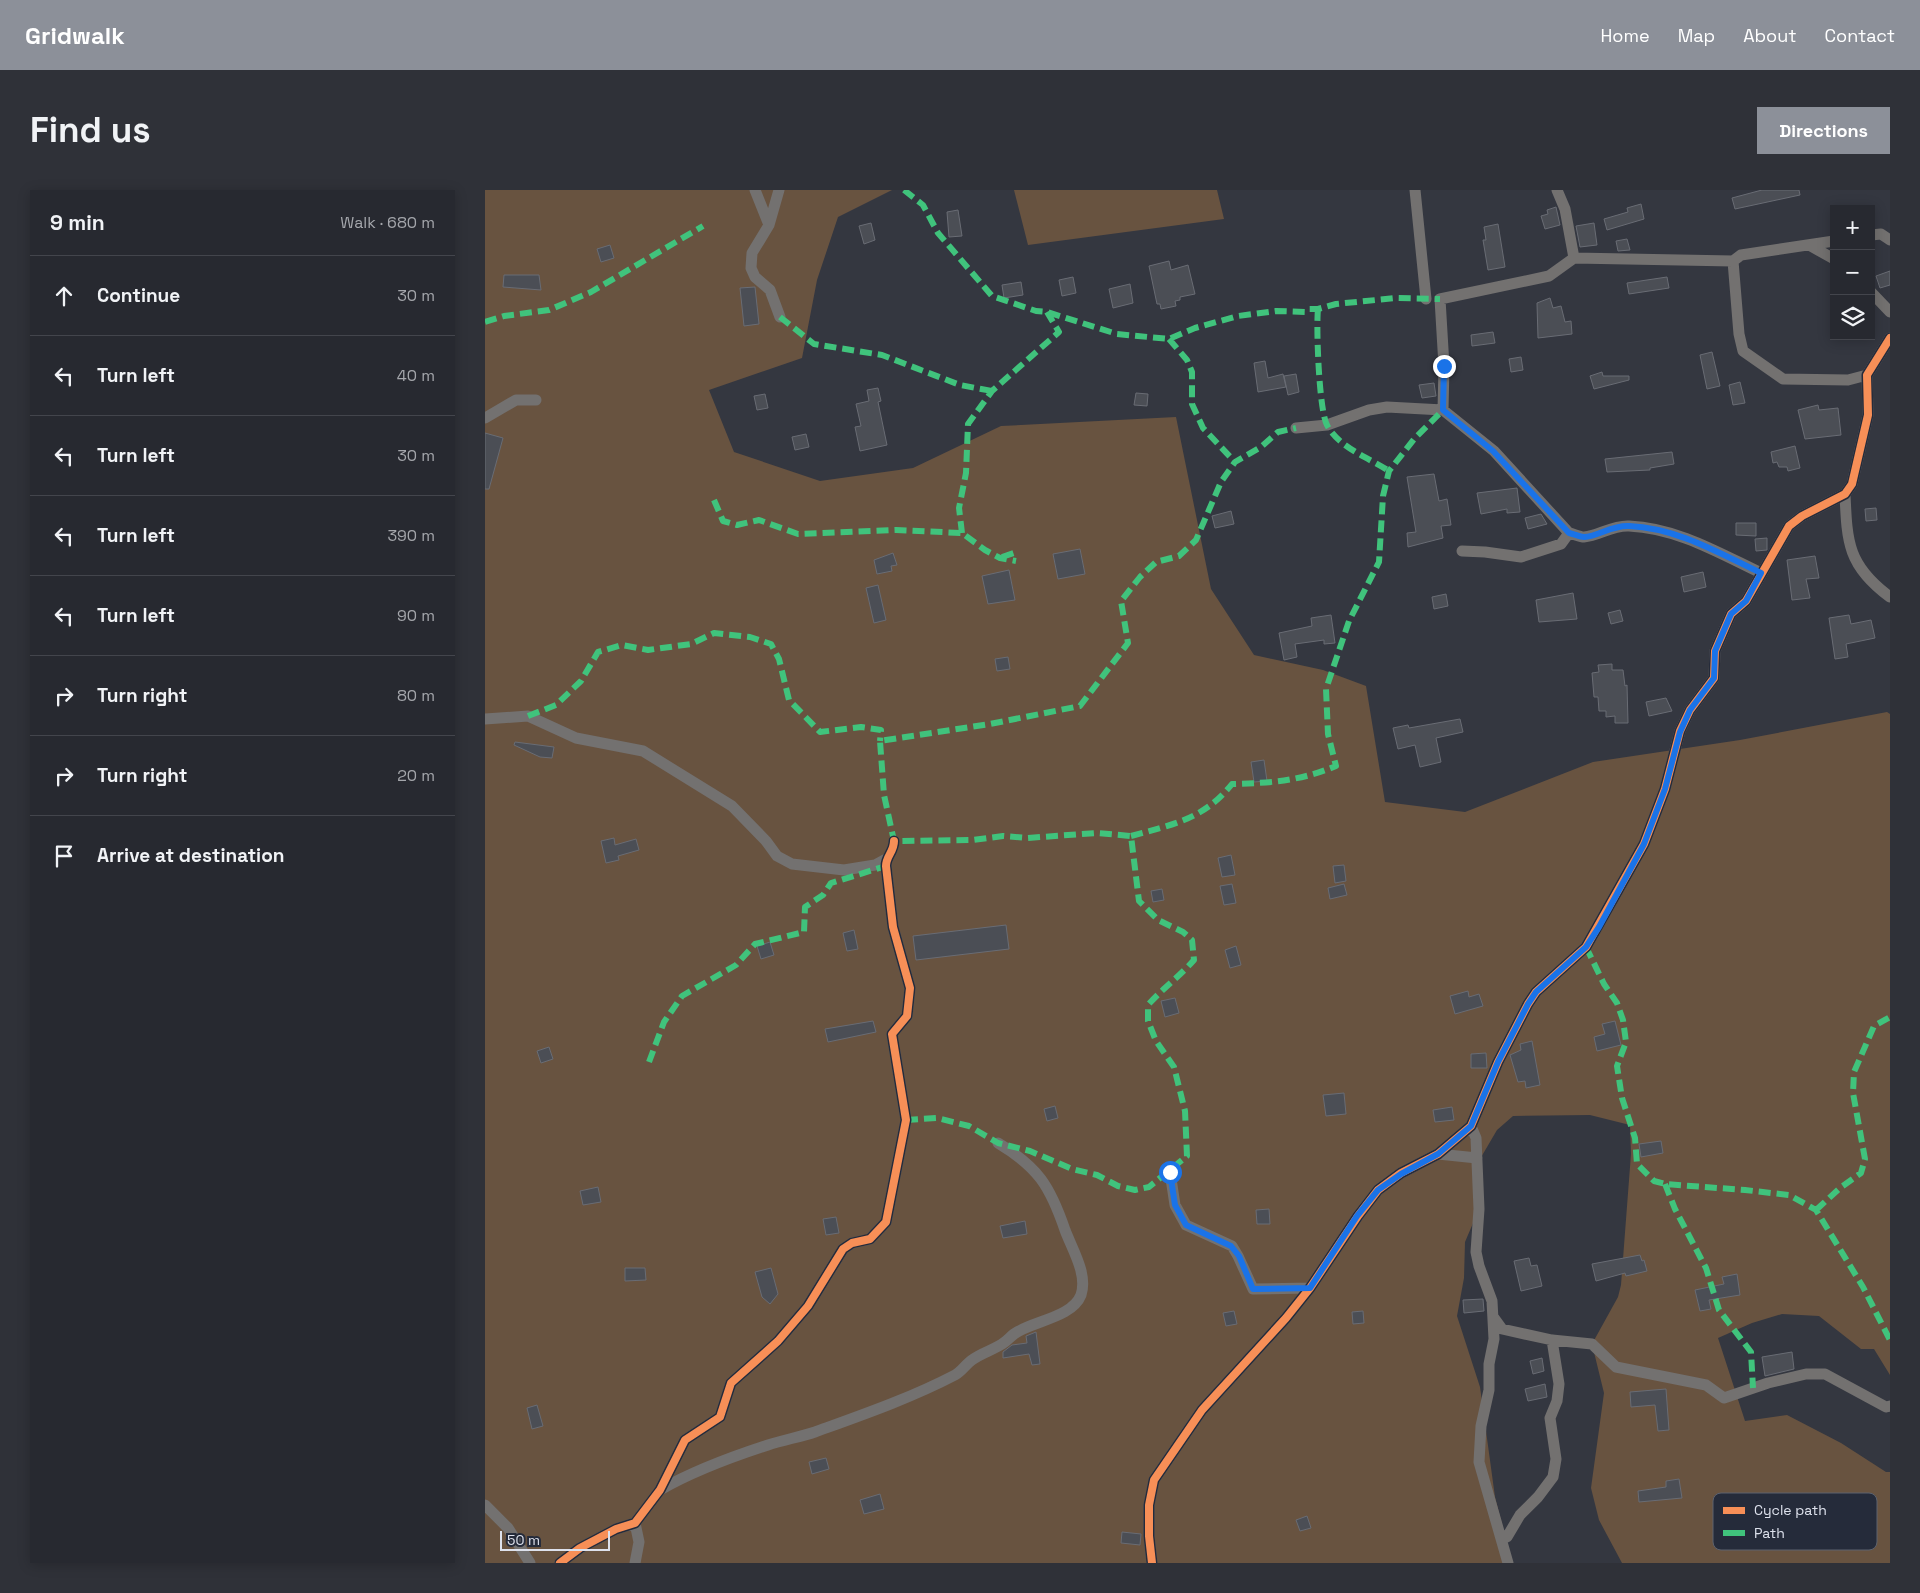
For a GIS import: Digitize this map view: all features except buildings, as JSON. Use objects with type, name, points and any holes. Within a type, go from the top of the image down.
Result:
[{"type":"street","points":[[755,190],[769,225]]},
{"type":"street","points":[[779,190],[769,225],[752,253],[751,268],[755,277],[770,290],[780,317]]},
{"type":"street","points":[[1415,190],[1426,298]]},
{"type":"street","points":[[1557,190],[1565,208],[1574,258]]},
{"type":"street","points":[[1443,410],[1444,366],[1440,299],[1549,276],[1574,258],[1733,261],[1741,255],[1830,242]]},
{"type":"street","points":[[1809,245],[1830,258]]},
{"type":"street","points":[[1733,261],[1739,334],[1743,351],[1783,379],[1848,380],[1867,375]]},
{"type":"street","points":[[1874,295],[1890,312]]},
{"type":"street","points":[[1152,1563],[1149,1536],[1149,1505],[1155,1480],[1202,1410],[1286,1318],[1310,1288],[1357,1216],[1378,1190],[1401,1174],[1438,1154],[1471,1126],[1498,1062],[1528,1004],[1536,992],[1586,947],[1644,844],[1665,789],[1680,732],[1690,710],[1714,678],[1715,651],[1731,614],[1746,601],[1789,526],[1802,516],[1845,494],[1852,484],[1866,429],[1867,375],[1890,338]]},
{"type":"street","points":[[485,418],[516,400],[536,400]]},
{"type":"street","points":[[1296,428],[1327,425],[1369,410],[1387,407],[1443,410],[1493,451],[1569,533],[1584,537],[1614,527],[1627,526],[1663,531],[1701,543],[1761,573]]},
{"type":"street","points":[[1845,494],[1847,535],[1851,552],[1859,568],[1871,583],[1890,597]]},
{"type":"street","points":[[1462,551],[1521,557],[1561,544],[1569,533]]},
{"type":"street","points":[[485,719],[528,716],[576,738],[643,751],[733,806],[766,841],[777,856],[792,864],[845,870],[875,865],[886,859],[893,851],[894,841]]},
{"type":"street","points":[[560,1563],[580,1548],[616,1529],[635,1523],[660,1490],[685,1440],[720,1417],[731,1383],[778,1341],[807,1306],[843,1249],[852,1243],[870,1239],[886,1222],[906,1120],[892,1034],[907,1016],[910,988],[893,928],[886,859]]},
{"type":"street","points":[[1471,1126],[1477,1138],[1479,1209],[1476,1252],[1479,1266],[1493,1301],[1494,1339],[1489,1364],[1489,1390],[1481,1426],[1479,1462],[1508,1563]]},
{"type":"street","points":[[660,1490],[678,1479],[733,1458],[814,1432],[917,1393],[958,1374],[973,1359],[1004,1343],[1013,1334],[1030,1325],[1051,1319],[1072,1306],[1080,1297],[1083,1287],[1080,1268],[1058,1209],[1042,1177],[1024,1160],[998,1143]]},
{"type":"street","points":[[1438,1154],[1477,1158]]},
{"type":"street","points":[[1170,1172],[1175,1205],[1186,1225],[1231,1246],[1239,1256],[1253,1289],[1310,1288]]},
{"type":"street","points":[[1493,1316],[1501,1329],[1552,1340],[1593,1344],[1616,1367],[1706,1385],[1724,1398],[1797,1376],[1825,1374],[1886,1407],[1890,1406]]},
{"type":"street","points":[[1507,1537],[1520,1515],[1538,1497],[1553,1477],[1556,1459],[1550,1418],[1557,1400],[1559,1384],[1552,1340]]},
{"type":"street","points":[[485,1505],[508,1528],[531,1563]]},
{"type":"street","points":[[635,1523],[639,1542],[635,1563]]},
{"type":"shaded area","points":[[485,190],[892,190],[838,217],[817,280],[802,358],[709,390],[734,452],[820,481],[913,468],[1001,426],[1176,417],[1211,589],[1254,655],[1323,670],[1366,686],[1385,802],[1465,812],[1593,762],[1740,740],[1887,712],[1890,714],[1890,1375],[1874,1349],[1861,1349],[1819,1316],[1782,1314],[1752,1323],[1718,1338],[1745,1421],[1787,1415],[1841,1443],[1886,1472],[1890,1472],[1890,1563],[1622,1563],[1599,1520],[1591,1488],[1604,1393],[1592,1344],[1618,1297],[1621,1285],[1631,1154],[1630,1125],[1590,1115],[1513,1116],[1497,1130],[1480,1159],[1479,1209],[1465,1242],[1464,1278],[1457,1316],[1480,1387],[1495,1497],[1512,1563],[485,1563]]},
{"type":"shaded area","points":[[1014,190],[1217,190],[1224,219],[1028,245]]},
{"type":"marked path","points":[[904,190],[923,205],[938,233],[992,296],[1036,311],[1047,312],[1117,334],[1169,339],[1195,328],[1238,316],[1276,311],[1305,312],[1309,309],[1318,309],[1336,304],[1396,298],[1440,299]]},
{"type":"marked path","points":[[485,322],[504,316],[549,310],[591,292],[703,226]]},
{"type":"marked path","points":[[1318,309],[1320,387],[1327,425],[1332,433],[1346,446],[1389,471]]},
{"type":"marked path","points":[[962,533],[959,508],[966,473],[968,424],[992,391],[1059,332],[1047,312]]},
{"type":"marked path","points":[[780,317],[814,344],[882,355],[960,385],[992,391]]},
{"type":"marked path","points":[[1169,339],[1187,360],[1192,372],[1192,404],[1203,428],[1235,462]]},
{"type":"marked path","points":[[1131,836],[1174,824],[1199,813],[1221,796],[1232,784],[1260,783],[1298,778],[1336,766],[1328,734],[1326,689],[1349,621],[1379,562],[1383,496],[1389,471],[1415,438],[1443,410]]},
{"type":"marked path","points":[[906,1120],[937,1118],[969,1126],[998,1143],[1030,1151],[1072,1169],[1097,1175],[1118,1186],[1135,1190],[1149,1187],[1187,1156],[1185,1111],[1174,1067],[1156,1041],[1148,1021],[1148,1005],[1194,960],[1192,940],[1183,932],[1158,920],[1139,901],[1131,836],[1097,833],[1027,838],[1003,836],[973,840],[894,841],[884,795],[880,741],[990,724],[1080,706],[1128,643],[1121,601],[1140,577],[1156,562],[1179,556],[1196,540],[1221,482],[1235,462],[1261,447],[1278,432],[1296,428]]},
{"type":"marked path","points":[[714,500],[723,521],[737,525],[759,520],[798,534],[896,530],[962,533],[985,550],[1000,558],[1016,561]]},
{"type":"marked path","points":[[1002,557],[1017,552]]},
{"type":"marked path","points":[[528,716],[556,705],[581,681],[598,652],[622,645],[648,650],[691,644],[714,633],[750,637],[771,644],[779,659],[789,700],[820,732],[861,727],[881,730],[880,741]]},
{"type":"marked path","points":[[649,1062],[664,1022],[682,996],[736,965],[755,944],[804,932],[805,907],[823,895],[831,883],[886,866]]},
{"type":"marked path","points":[[1586,947],[1604,984],[1617,1003],[1623,1020],[1626,1042],[1617,1066],[1622,1098],[1635,1138],[1637,1164],[1654,1181],[1665,1184],[1789,1195],[1816,1210],[1863,1287],[1890,1340]]},
{"type":"marked path","points":[[1816,1210],[1840,1188],[1861,1173],[1865,1159],[1853,1093],[1854,1072],[1874,1026],[1890,1017]]},
{"type":"marked path","points":[[1665,1184],[1675,1209],[1706,1268],[1719,1310],[1751,1352],[1753,1388]]},
{"type":"cycle path","points":[[1152,1563],[1149,1536],[1149,1505],[1154,1480],[1202,1410],[1286,1318],[1310,1288],[1358,1216],[1378,1190],[1401,1173],[1438,1154],[1471,1126],[1498,1062],[1528,1004],[1536,992],[1586,947],[1644,844],[1665,789],[1680,731],[1690,710],[1714,678],[1715,651],[1731,614],[1746,601],[1789,526],[1802,516],[1845,494],[1852,484],[1868,415],[1867,375],[1890,338]]},
{"type":"cycle path","points":[[560,1563],[580,1548],[616,1529],[635,1523],[660,1490],[685,1440],[720,1417],[731,1383],[778,1341],[808,1306],[843,1249],[852,1243],[870,1239],[886,1222],[906,1120],[892,1034],[907,1016],[910,988],[893,927],[886,866],[894,841]]},
{"type":"route","points":[[1170,1172],[1175,1205],[1186,1225],[1208,1237],[1231,1246],[1239,1256],[1253,1289],[1310,1288],[1357,1216],[1378,1190],[1388,1181],[1438,1154],[1471,1126],[1498,1062],[1528,1004],[1536,992],[1586,947],[1599,927],[1644,844],[1665,789],[1680,732],[1690,710],[1714,678],[1715,651],[1731,614],[1746,601],[1761,573],[1701,543],[1663,531],[1627,526],[1614,527],[1584,537],[1569,533],[1493,451],[1443,410],[1444,366]]}]
